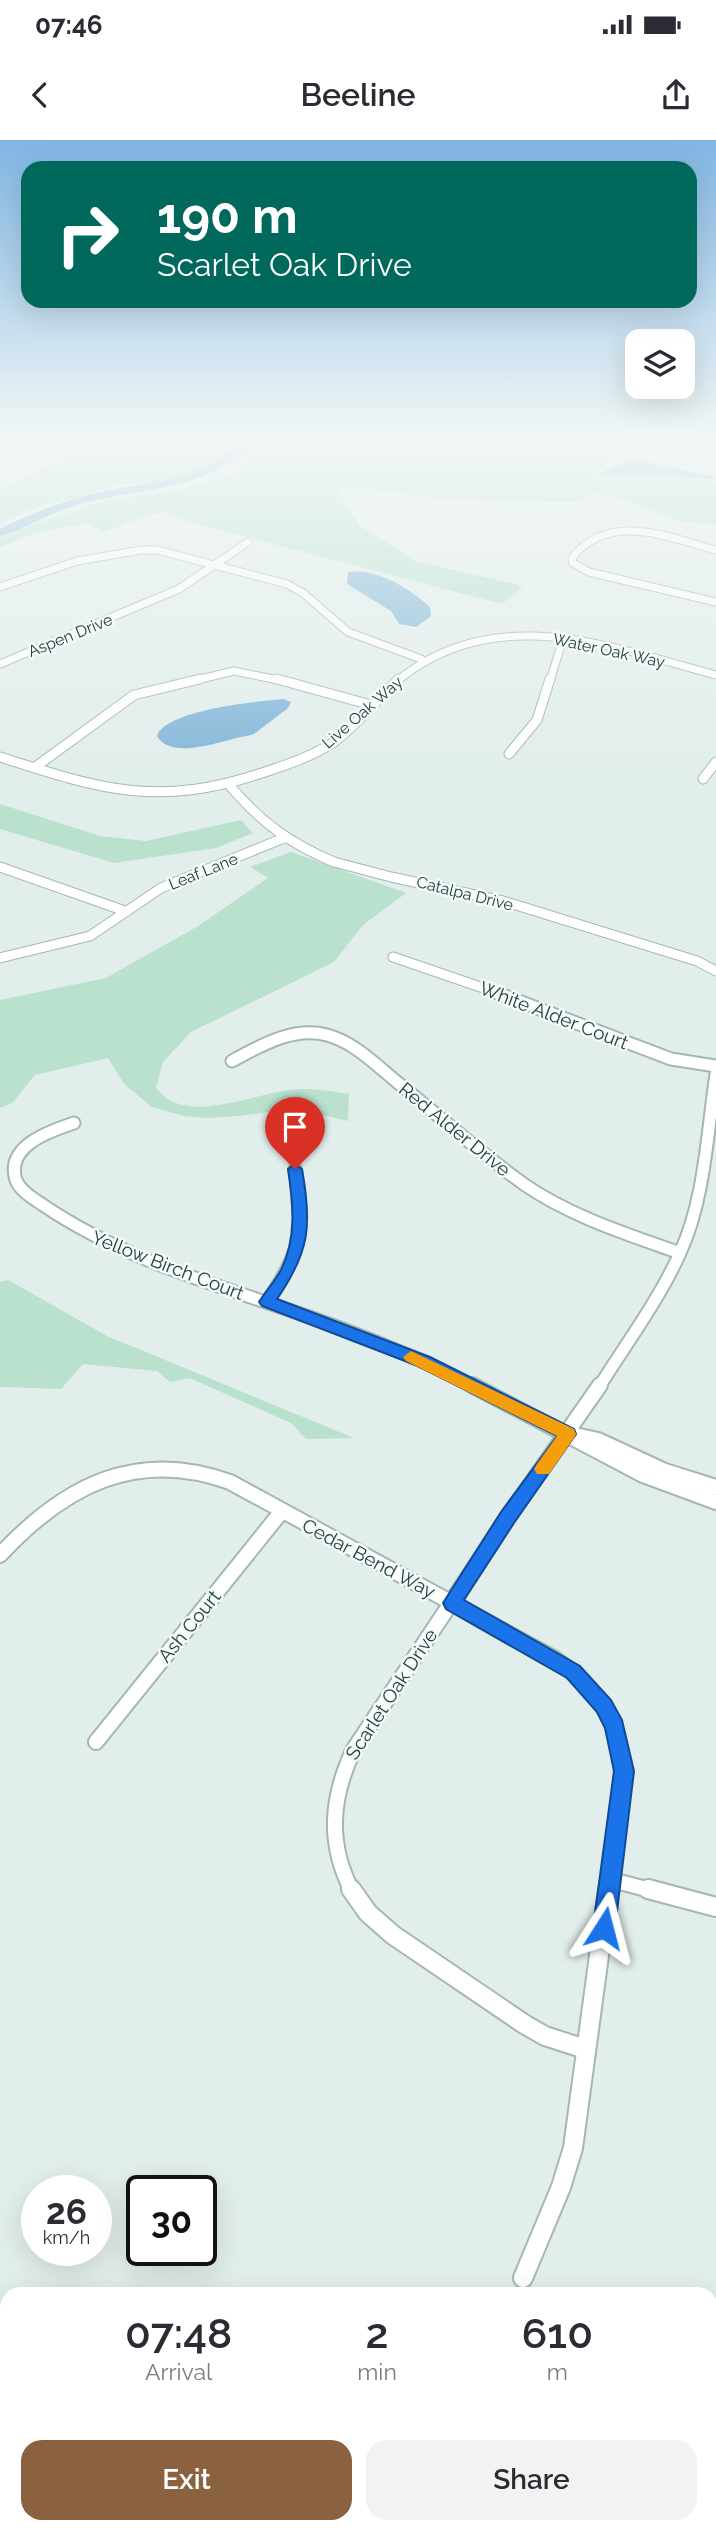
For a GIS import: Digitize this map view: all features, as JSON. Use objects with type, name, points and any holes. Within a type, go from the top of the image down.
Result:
[{"type":"street","points":[[0,587],[40,570],[141,549],[163,551],[293,586],[348,632],[418,663]]},
{"type":"street","name":"Aspen Drive","points":[[0,664],[179,589],[238,549]]},
{"type":"street","points":[[579,549],[574,553],[573,563],[589,572],[716,602]]},
{"type":"street","name":"Water Oak Way","points":[[418,663],[463,643],[494,637],[528,635],[586,642],[716,675]]},
{"type":"street","points":[[509,754],[537,720],[563,639]]},
{"type":"street","name":"Live Oak Way","points":[[230,786],[306,757],[326,746],[418,663]]},
{"type":"street","points":[[34,768],[134,695],[234,671],[258,674],[371,705]]},
{"type":"street","points":[[0,757],[87,786],[132,793],[174,794],[230,786]]},
{"type":"street","points":[[703,779],[716,762]]},
{"type":"street","name":"Catalpa Drive","points":[[230,786],[253,812],[284,838],[321,855],[364,870],[457,888],[508,902],[697,961],[716,971]]},
{"type":"street","name":"Leaf Lane","points":[[0,958],[90,936],[161,888],[284,838]]},
{"type":"street","points":[[0,867],[125,911]]},
{"type":"street","name":"White Alder Court","points":[[393,957],[530,1004],[670,1059],[716,1066]]},
{"type":"street","name":"Red Alder Drive","points":[[232,1061],[289,1035],[315,1033],[333,1038],[369,1060],[552,1203],[593,1222],[680,1253]]},
{"type":"street","name":"Scarlet Oak Drive","points":[[585,2049],[545,2036],[524,2024],[387,1931],[368,1913],[353,1893],[335,1848],[334,1801],[343,1769],[508,1517],[568,1434],[643,1318],[680,1253],[696,1206],[716,1074]]},
{"type":"street","name":"Yellow Birch Court","points":[[74,1124],[45,1133],[25,1147],[18,1159],[16,1172],[16,1178],[23,1190],[66,1222],[101,1242],[424,1362],[568,1434],[593,1451],[653,1481],[716,1502]]},
{"type":"street","points":[[267,1302],[288,1271],[296,1247],[302,1211],[295,1169]]},
{"type":"street","name":"Yellow Birch Court","points":[[568,1434],[598,1440],[665,1471],[716,1487]]},
{"type":"street","name":"Cedar Bend Way","points":[[0,1555],[30,1524],[64,1498],[103,1480],[130,1472],[166,1469],[202,1472],[230,1482],[555,1659],[574,1672],[604,1706],[615,1726],[624,1771],[612,1880],[585,2049],[573,2148],[561,2187],[523,2278]]},
{"type":"street","name":"Ash Court","points":[[96,1742],[282,1511]]},
{"type":"street","points":[[612,1880],[716,1907]]},
{"type":"green space","points":[[291,549],[396,549],[415,561],[523,586],[502,604]]},
{"type":"green space","points":[[0,804],[100,836],[146,841],[241,820],[253,833],[216,848],[114,863],[0,829]]},
{"type":"green space","points":[[291,852],[406,893],[363,925],[334,962],[191,1032],[163,1062],[156,1088],[168,1099],[183,1105],[200,1107],[296,1089],[349,1094],[348,1121],[295,1109],[238,1116],[184,1116],[152,1107],[124,1084],[108,1058],[35,1075],[12,1103],[0,1108],[0,1000],[106,978],[198,926],[268,878],[250,867]]},
{"type":"green space","points":[[8,1280],[107,1336],[354,1438],[306,1439],[291,1423],[190,1378],[170,1382],[157,1371],[83,1364],[61,1389],[0,1387],[0,1282]]},
{"type":"water","points":[[348,572],[370,573],[392,581],[430,607],[431,616],[416,627],[399,624],[391,611],[347,584]]},
{"type":"water","points":[[284,699],[291,702],[288,708],[254,734],[186,748],[164,744],[157,736],[164,727],[194,713]]},
{"type":"slow traffic","points":[[411,1357],[568,1434],[543,1469]]},
{"type":"route","points":[[295,1169],[302,1211],[296,1247],[288,1271],[267,1302],[424,1362],[568,1434],[508,1517],[452,1603],[574,1672],[604,1706],[615,1726],[624,1771],[623,1794],[604,1928]]}]
